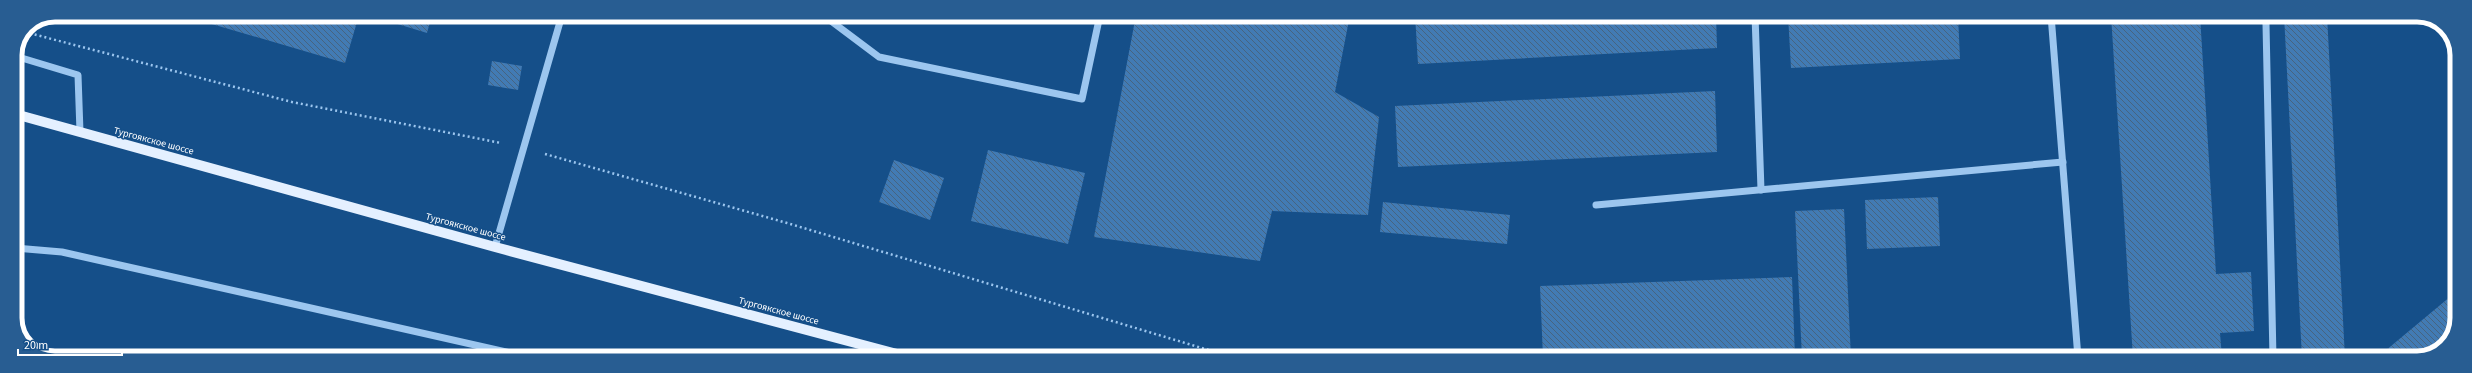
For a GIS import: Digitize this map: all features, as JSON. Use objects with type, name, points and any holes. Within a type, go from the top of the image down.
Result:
[{"type":"main road","name":"Тургоякское шоссе","points":[[22,116],[495,247],[886,351]]},
{"type":"lane","points":[[495,247],[560,22]]},
{"type":"lane","points":[[832,22],[879,57],[1082,99],[1098,22]]},
{"type":"lane","points":[[1755,22],[1761,190]]},
{"type":"lane","points":[[2052,22],[2077,351]]},
{"type":"lane","points":[[2266,24],[2273,351]]},
{"type":"lane","points":[[22,58],[78,75],[80,132]]},
{"type":"lane","points":[[1596,205],[2063,162]]},
{"type":"lane","points":[[22,249],[62,252],[502,351]]},
{"type":"path","points":[[31,34],[292,102],[524,147],[787,223],[1212,351]]},
{"type":"building","points":[[205,22],[357,22],[345,63]]},
{"type":"building","points":[[391,22],[430,22],[427,33]]},
{"type":"building","points":[[1135,22],[1349,22],[1335,92],[1379,117],[1368,215],[1272,211],[1260,261],[1094,237]]},
{"type":"building","points":[[1415,22],[1716,22],[1717,48],[1418,64]]},
{"type":"building","points":[[1788,22],[1958,22],[1960,59],[1791,68]]},
{"type":"building","points":[[2111,22],[2200,22],[2216,274],[2251,272],[2254,331],[2220,333],[2221,351],[2133,351]]},
{"type":"building","points":[[2284,22],[2327,22],[2345,351],[2302,351]]},
{"type":"building","points":[[492,61],[522,66],[518,90],[488,85]]},
{"type":"building","points":[[1715,91],[1717,152],[1398,167],[1395,106]]},
{"type":"building","points":[[988,150],[1085,173],[1068,244],[971,221]]},
{"type":"building","points":[[894,160],[944,178],[930,220],[879,202]]},
{"type":"building","points":[[1938,197],[1940,246],[1867,249],[1865,200]]},
{"type":"building","points":[[1383,202],[1510,215],[1507,244],[1380,232]]},
{"type":"building","points":[[1844,209],[1851,351],[1802,351],[1795,211]]},
{"type":"building","points":[[1792,277],[1795,351],[1543,351],[1540,286]]},
{"type":"building","points":[[2450,297],[2450,322],[2447,333],[2439,343],[2434,347],[2424,350],[2385,351]]}]
